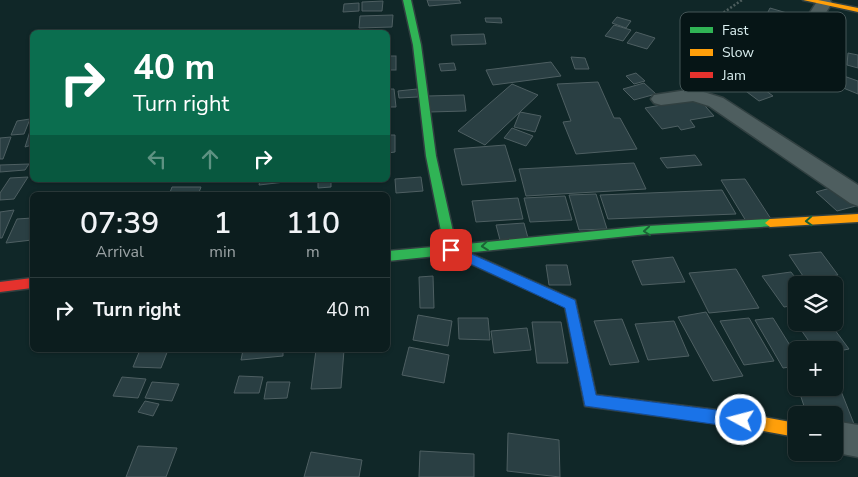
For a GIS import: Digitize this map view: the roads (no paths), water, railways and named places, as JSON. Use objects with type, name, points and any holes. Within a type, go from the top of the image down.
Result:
[{"type":"main road","points":[[407,0],[418,46],[431,156],[451,250]]},
{"type":"main road","points":[[815,2],[858,10]]},
{"type":"main road","points":[[390,256],[647,230],[858,218]]},
{"type":"main road","points":[[451,250],[570,304],[590,401],[741,420],[788,429]]},
{"type":"main road","points":[[0,287],[30,283]]},
{"type":"street","points":[[661,99],[694,95],[716,102],[858,197]]},
{"type":"street","points":[[843,438],[858,441]]}]
